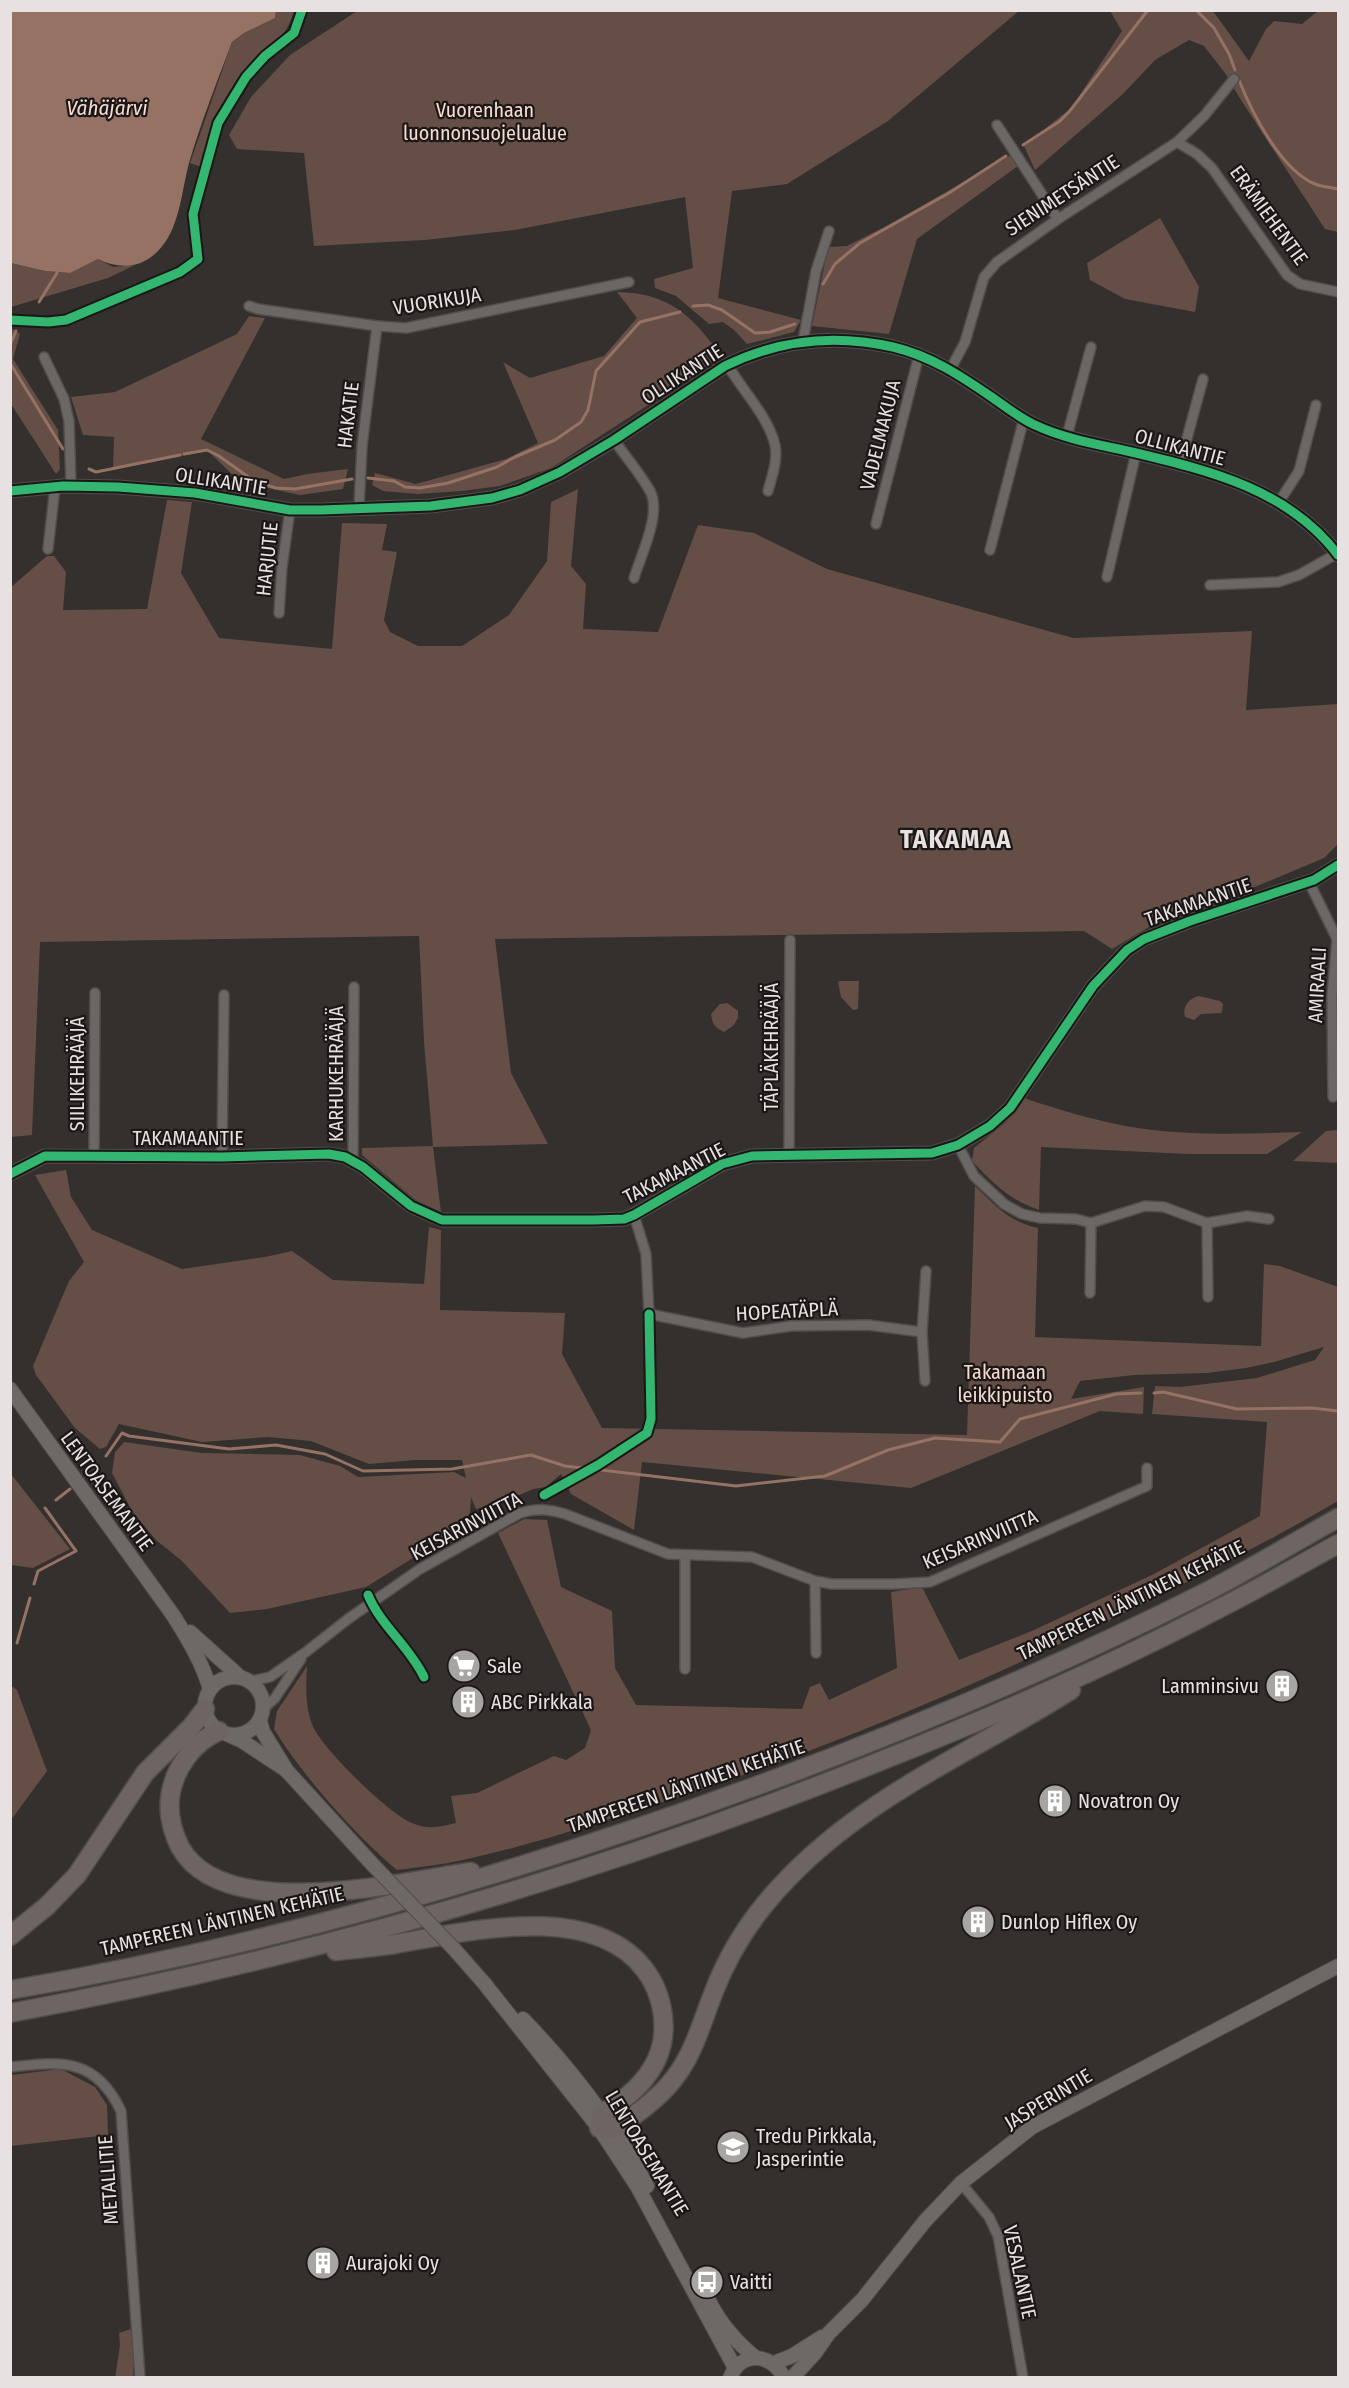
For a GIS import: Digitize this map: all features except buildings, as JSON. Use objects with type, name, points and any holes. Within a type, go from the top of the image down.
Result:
[{"type":"highway","name":"TAMPEREEN LÄNTINEN KEHÄTIE","points":[[10,1990],[131,1967],[257,1939],[367,1911],[535,1862],[713,1802],[939,1715],[1043,1669],[1209,1590],[1338,1518]]},
{"type":"highway","points":[[10,2013],[263,1960],[430,1916],[548,1881],[710,1827],[950,1733],[1219,1609],[1338,1544]]},
{"type":"highway","points":[[606,2123],[656,2098],[675,2078],[686,2061],[713,1993],[736,1945],[765,1904],[803,1861],[892,1792],[1017,1724],[1138,1648]]},
{"type":"highway","points":[[10,1936],[47,1906],[77,1875],[145,1773],[192,1726],[205,1708]]},
{"type":"highway","points":[[224,1733],[202,1741],[178,1769],[170,1795],[169,1816],[184,1853],[200,1868],[227,1883],[263,1891],[336,1890],[535,1862]]},
{"type":"highway","points":[[263,1960],[395,1944],[445,1933],[492,1928],[575,1930],[611,1941],[633,1956],[650,1977],[660,2002],[663,2030],[658,2056],[645,2080],[621,2102],[606,2123]]},
{"type":"main road","name":"LENTOASEMANTIE","points":[[11,1389],[173,1615],[203,1667],[210,1689]]},
{"type":"main road","name":"LENTOASEMANTIE","points":[[173,1615],[215,1657],[245,1679]]},
{"type":"main road","points":[[222,1679],[245,1679],[261,1693],[262,1714],[247,1733],[224,1733],[208,1719],[205,1708],[206,1697],[210,1689],[222,1679]]},
{"type":"main road","name":"LENTOASEMANTIE","points":[[262,1714],[264,1732],[287,1771],[484,1983],[520,2015],[560,2058],[606,2123],[712,2307],[740,2345],[756,2358]]},
{"type":"main road","name":"LENTOASEMANTIE","points":[[224,1733],[242,1741],[287,1771]]},
{"type":"main road","name":"JASPERINTIE","points":[[792,2378],[815,2354],[829,2333],[862,2300],[926,2221],[961,2183],[1032,2127],[1338,1966]]},
{"type":"main road","name":"LENTOASEMANTIE","points":[[606,2123],[733,2373]]},
{"type":"main road","name":"JASPERINTIE","points":[[774,2363],[792,2356],[829,2333]]},
{"type":"main road","points":[[733,2373],[748,2359],[756,2358],[774,2363],[784,2378]]},
{"type":"street","name":"SIENIMETSÄNTIE","points":[[950,370],[965,342],[984,277],[1009,252],[1178,142],[1204,116],[1234,79]]},
{"type":"street","points":[[997,125],[1058,219]]},
{"type":"street","name":"ERÄMIEHENTIE","points":[[1178,142],[1197,154],[1212,168],[1287,275],[1300,284],[1338,292]]},
{"type":"street","points":[[803,340],[816,271],[829,231]]},
{"type":"street","name":"VUORIKUJA","points":[[249,306],[377,326],[406,328],[629,282]]},
{"type":"street","name":"HAKATIE","points":[[359,507],[362,446],[377,326]]},
{"type":"street","name":"OLLIKANTIE","points":[[10,491],[71,486],[118,487],[195,493],[290,510],[431,506],[505,495],[550,477],[614,440],[725,366],[763,350],[803,340],[856,341],[892,347],[919,355],[950,370],[1035,425],[1067,436],[1180,464],[1243,483],[1279,502],[1305,520],[1338,554]]},
{"type":"street","points":[[1067,436],[1091,347]]},
{"type":"street","name":"VADELMAKUJA","points":[[876,524],[919,355]]},
{"type":"street","points":[[44,357],[64,399],[69,420],[71,486]]},
{"type":"street","points":[[725,366],[732,372],[768,427],[775,446],[774,468],[768,491]]},
{"type":"street","points":[[1180,464],[1203,379]]},
{"type":"street","points":[[1279,502],[1299,471],[1316,405]]},
{"type":"street","points":[[990,550],[1024,418]]},
{"type":"street","points":[[614,440],[650,491],[653,501],[654,514],[634,578]]},
{"type":"street","points":[[1107,577],[1136,453]]},
{"type":"street","points":[[48,549],[55,487]]},
{"type":"street","name":"HARJUTIE","points":[[279,613],[282,567],[290,510]]},
{"type":"street","points":[[1210,585],[1278,582],[1299,575],[1338,554]]},
{"type":"street","name":"TAKAMAANTIE","points":[[10,1174],[45,1156],[222,1157],[328,1154],[353,1161],[411,1206],[442,1220],[594,1220],[634,1215],[722,1164],[752,1156],[932,1152],[958,1145],[990,1126],[1010,1108],[1093,986],[1127,950],[1144,939],[1190,921],[1309,882],[1338,865]]},
{"type":"street","name":"AMIRAALI","points":[[1309,882],[1337,939],[1332,996],[1333,1097]]},
{"type":"street","name":"TÄPLÄKEHRÄÄJÄ","points":[[789,1155],[790,940]]},
{"type":"street","name":"KARHUKEHRÄÄJÄ","points":[[353,1161],[354,987]]},
{"type":"street","name":"SIILIKEHRÄÄJÄ","points":[[94,1155],[95,993]]},
{"type":"street","points":[[222,1157],[224,995]]},
{"type":"street","points":[[958,1145],[974,1176],[1004,1204],[1022,1214],[1040,1218],[1076,1219],[1091,1223],[1145,1206],[1164,1207],[1207,1223],[1247,1216],[1269,1219]]},
{"type":"street","points":[[634,1215],[646,1254],[651,1419]]},
{"type":"street","points":[[1090,1293],[1091,1223]]},
{"type":"street","points":[[1207,1223],[1208,1297]]},
{"type":"street","points":[[924,1381],[922,1332],[926,1271]]},
{"type":"street","name":"HOPEATÄPLÄ","points":[[649,1314],[743,1333],[792,1326],[868,1325],[922,1332]]},
{"type":"street","name":"KEISARINVIITTA","points":[[245,1679],[270,1677],[420,1569],[520,1513],[535,1508],[549,1509],[668,1554],[752,1557],[815,1581],[832,1584],[930,1582],[1147,1486],[1147,1468]]},
{"type":"street","points":[[685,1555],[685,1669]]},
{"type":"street","points":[[815,1581],[816,1653]]},
{"type":"street","name":"KEISARINVIITTA","points":[[262,1714],[306,1653]]},
{"type":"street","name":"METALLITIE","points":[[10,2067],[63,2063],[80,2067],[112,2093],[121,2111],[140,2378]]},
{"type":"street","name":"VESALANTIE","points":[[961,2183],[989,2217],[998,2236],[1023,2378]]},
{"type":"green space","points":[[276,11],[294,11],[285,31],[248,70],[234,89],[218,122],[201,167],[190,163],[232,42],[244,33],[275,18]]},
{"type":"green space","name":"Vuorenhaan luonnonsuojelualue","points":[[357,11],[1019,11],[888,121],[787,184],[732,191],[718,298],[801,320],[794,332],[747,344],[723,322],[709,324],[676,296],[655,288],[654,279],[693,268],[685,197],[515,230],[425,240],[314,246],[304,153],[237,149],[229,135],[251,97],[290,55]]},
{"type":"green space","points":[[1110,11],[1213,11],[1249,61],[1266,29],[1274,21],[1302,24],[1318,11],[1338,11],[1338,232],[1325,229],[1225,73],[1204,46],[1189,40],[1155,60],[1123,94],[1035,170],[1024,146],[1072,107],[1122,31]]},
{"type":"green space","points":[[1011,155],[1018,166],[917,239],[889,334],[812,326],[828,247],[847,246]]},
{"type":"green space","points":[[1160,218],[1199,287],[1195,312],[1125,299],[1090,280],[1087,263]]},
{"type":"green space","points":[[98,259],[113,267],[135,265],[108,278],[11,307],[11,263],[45,271],[69,273]]},
{"type":"green space","points":[[617,292],[651,297],[678,309],[700,329],[721,356],[551,468],[500,486],[462,491],[417,494],[383,491],[372,485],[375,473],[416,484],[506,459],[538,443],[503,362],[530,378],[604,356],[637,318]]},
{"type":"green space","points":[[249,316],[265,318],[201,439],[284,479],[348,469],[343,489],[300,495],[240,482],[208,451],[113,468],[114,437],[83,435],[71,397],[115,392],[237,334]]},
{"type":"green space","points":[[11,328],[20,334],[13,359],[58,430],[60,469],[56,474],[11,404]]},
{"type":"green space","points":[[578,489],[571,566],[586,584],[583,629],[658,632],[698,525],[754,533],[827,569],[1073,638],[1252,631],[1246,710],[1338,704],[1338,844],[1324,858],[1255,887],[1191,902],[1112,949],[1084,931],[495,939],[511,1073],[548,1144],[433,1147],[441,1212],[424,1207],[362,1155],[362,1148],[433,1146],[424,1042],[419,936],[40,942],[32,1135],[11,1137],[10,588],[47,556],[54,556],[66,572],[63,610],[147,609],[167,500],[192,502],[181,573],[219,638],[332,649],[342,523],[387,524],[382,550],[397,552],[384,620],[390,632],[418,646],[462,646],[509,615],[547,561],[551,502]]},
{"type":"green space","points":[[859,981],[858,1009],[853,1010],[841,997],[838,982]]},
{"type":"green space","points":[[1199,996],[1220,1001],[1223,1004],[1222,1013],[1201,1014],[1194,1020],[1185,1017],[1187,1004]]},
{"type":"green space","points":[[727,1003],[738,1011],[738,1018],[733,1026],[724,1032],[714,1025],[711,1014],[720,1004]]},
{"type":"green space","points":[[1024,1098],[1090,1118],[1152,1130],[1216,1134],[1302,1132],[1267,1154],[1188,1154],[1041,1147],[1039,1210],[1010,1196],[972,1161],[974,1148],[1005,1123]]},
{"type":"green space","points":[[1338,1130],[1338,1163],[1293,1161],[1326,1131]]},
{"type":"green space","name":"Takamaan leikkipuisto","points":[[66,1170],[71,1197],[92,1230],[182,1269],[292,1251],[333,1280],[424,1284],[429,1227],[441,1230],[440,1310],[565,1313],[562,1354],[602,1428],[967,1435],[975,1186],[1011,1217],[1038,1228],[1035,1337],[1261,1346],[1264,1264],[1280,1266],[1338,1287],[1338,1501],[1234,1558],[1016,1664],[961,1689],[793,1757],[678,1797],[517,1847],[438,1865],[397,1870],[347,1823],[299,1766],[274,1729],[277,1711],[307,1666],[308,1710],[318,1735],[341,1763],[373,1794],[402,1817],[423,1827],[439,1827],[456,1823],[451,1796],[477,1793],[554,1756],[566,1760],[585,1748],[591,1730],[498,1533],[524,1519],[547,1520],[561,1587],[612,1611],[615,1668],[636,1705],[802,1709],[810,1687],[820,1683],[829,1700],[897,1668],[891,1592],[922,1587],[959,1660],[1034,1630],[1154,1574],[1260,1516],[1267,1422],[1152,1414],[1155,1386],[1180,1387],[1257,1378],[1315,1360],[1324,1347],[1246,1368],[1207,1373],[1134,1375],[1080,1381],[1071,1399],[1144,1387],[1143,1414],[1100,1411],[911,1488],[642,1462],[634,1530],[571,1494],[561,1474],[546,1487],[533,1489],[494,1506],[476,1509],[471,1497],[470,1513],[460,1529],[366,1587],[267,1609],[230,1613],[182,1561],[156,1540],[132,1511],[112,1473],[115,1452],[124,1442],[202,1453],[300,1455],[340,1466],[358,1477],[454,1472],[466,1478],[462,1460],[415,1460],[369,1464],[311,1441],[268,1437],[202,1442],[119,1424],[106,1447],[100,1449],[75,1428],[36,1375],[33,1366],[69,1281],[84,1262],[35,1175]]},
{"type":"green space","points":[[11,1474],[70,1549],[33,1568],[11,1565]]},
{"type":"green space","points":[[10,1685],[17,1690],[47,1771],[11,1820]]},
{"type":"green space","points":[[61,2069],[95,2087],[107,2105],[108,2135],[11,2146],[11,2075]]},
{"type":"green space","points":[[134,2328],[133,2377],[115,2378],[120,2345],[119,2333]]},
{"type":"water","name":"Vähäjärvi","points":[[11,10],[276,11],[275,18],[244,33],[232,42],[189,163],[179,210],[171,233],[157,252],[143,262],[121,266],[98,259],[70,273],[45,271],[11,263]]},
{"type":"waterway","points":[[1023,145],[1060,121],[1069,112],[1148,10]]},
{"type":"waterway","points":[[1196,10],[1214,28],[1235,70]]},
{"type":"waterway","points":[[1239,80],[1260,124],[1279,154],[1303,177],[1315,184],[1338,189]]},
{"type":"waterway","points":[[823,284],[835,264],[860,243],[949,193],[1006,156]]},
{"type":"waterway","points":[[39,302],[57,273]]},
{"type":"waterway","points":[[693,306],[708,305],[722,310],[755,333],[770,332],[795,324]]},
{"type":"waterway","points":[[368,478],[394,481],[405,487],[420,488],[448,483],[497,467],[555,440],[581,422],[588,410],[596,371],[640,322],[680,312]]},
{"type":"waterway","points":[[10,345],[16,331]]},
{"type":"waterway","points":[[10,363],[63,449]]},
{"type":"waterway","points":[[184,454],[207,450],[254,481],[276,488],[295,489],[352,479]]},
{"type":"waterway","points":[[89,469],[96,472],[180,455]]},
{"type":"waterway","points":[[1154,1393],[1163,1392],[1237,1409],[1312,1408],[1338,1411]]},
{"type":"waterway","points":[[601,1470],[736,1486],[825,1476],[888,1450],[935,1438],[1000,1442],[1020,1419],[1116,1394],[1141,1393]]},
{"type":"waterway","points":[[106,1456],[122,1433],[129,1436],[229,1449],[276,1445],[325,1454],[363,1471],[452,1469],[531,1455],[565,1466],[583,1468]]},
{"type":"waterway","points":[[56,1500],[70,1489]]},
{"type":"waterway","points":[[34,1584],[38,1571],[76,1551],[45,1508]]},
{"type":"waterway","points":[[17,1643],[30,1598]]},
{"type":"cycle path","points":[[10,320],[48,322],[66,320],[180,272],[198,259],[193,214],[218,123],[246,77],[265,56],[294,33],[302,10]]},
{"type":"cycle path","points":[[10,491],[63,486],[118,487],[195,493],[290,510],[431,506],[492,498],[520,490],[560,472],[614,440],[725,366],[745,357],[786,345],[828,340],[850,341],[893,347],[933,361],[1024,419],[1060,435],[1192,467],[1247,486],[1296,514],[1338,555]]},
{"type":"cycle path","points":[[10,1174],[45,1156],[222,1157],[329,1154],[345,1157],[363,1167],[411,1206],[442,1220],[594,1220],[624,1219],[634,1215],[722,1164],[752,1156],[932,1153],[958,1145],[990,1126],[1010,1108],[1093,986],[1127,950],[1144,939],[1190,921],[1314,880],[1338,865]]},
{"type":"cycle path","points":[[544,1495],[598,1465],[647,1433],[651,1419],[649,1314]]},
{"type":"cycle path","points":[[368,1595],[380,1617],[411,1655],[424,1677]]},
{"type":"place","name":"Sale","points":[[464,1666]]},
{"type":"place","name":"Lamminsivu","points":[[1282,1686]]},
{"type":"place","name":"ABC Pirkkala","points":[[468,1702]]},
{"type":"place","name":"Novatron Oy","points":[[1055,1801]]},
{"type":"place","name":"Dunlop Hiflex Oy","points":[[978,1922]]},
{"type":"place","name":"Tredu Pirkkala, Jasperintie","points":[[733,2147]]},
{"type":"place","name":"Aurajoki Oy","points":[[323,2263]]},
{"type":"place","name":"Vaitti","points":[[707,2282]]},
{"type":"district","name":"TAKAMAA","points":[[956,839]]}]
